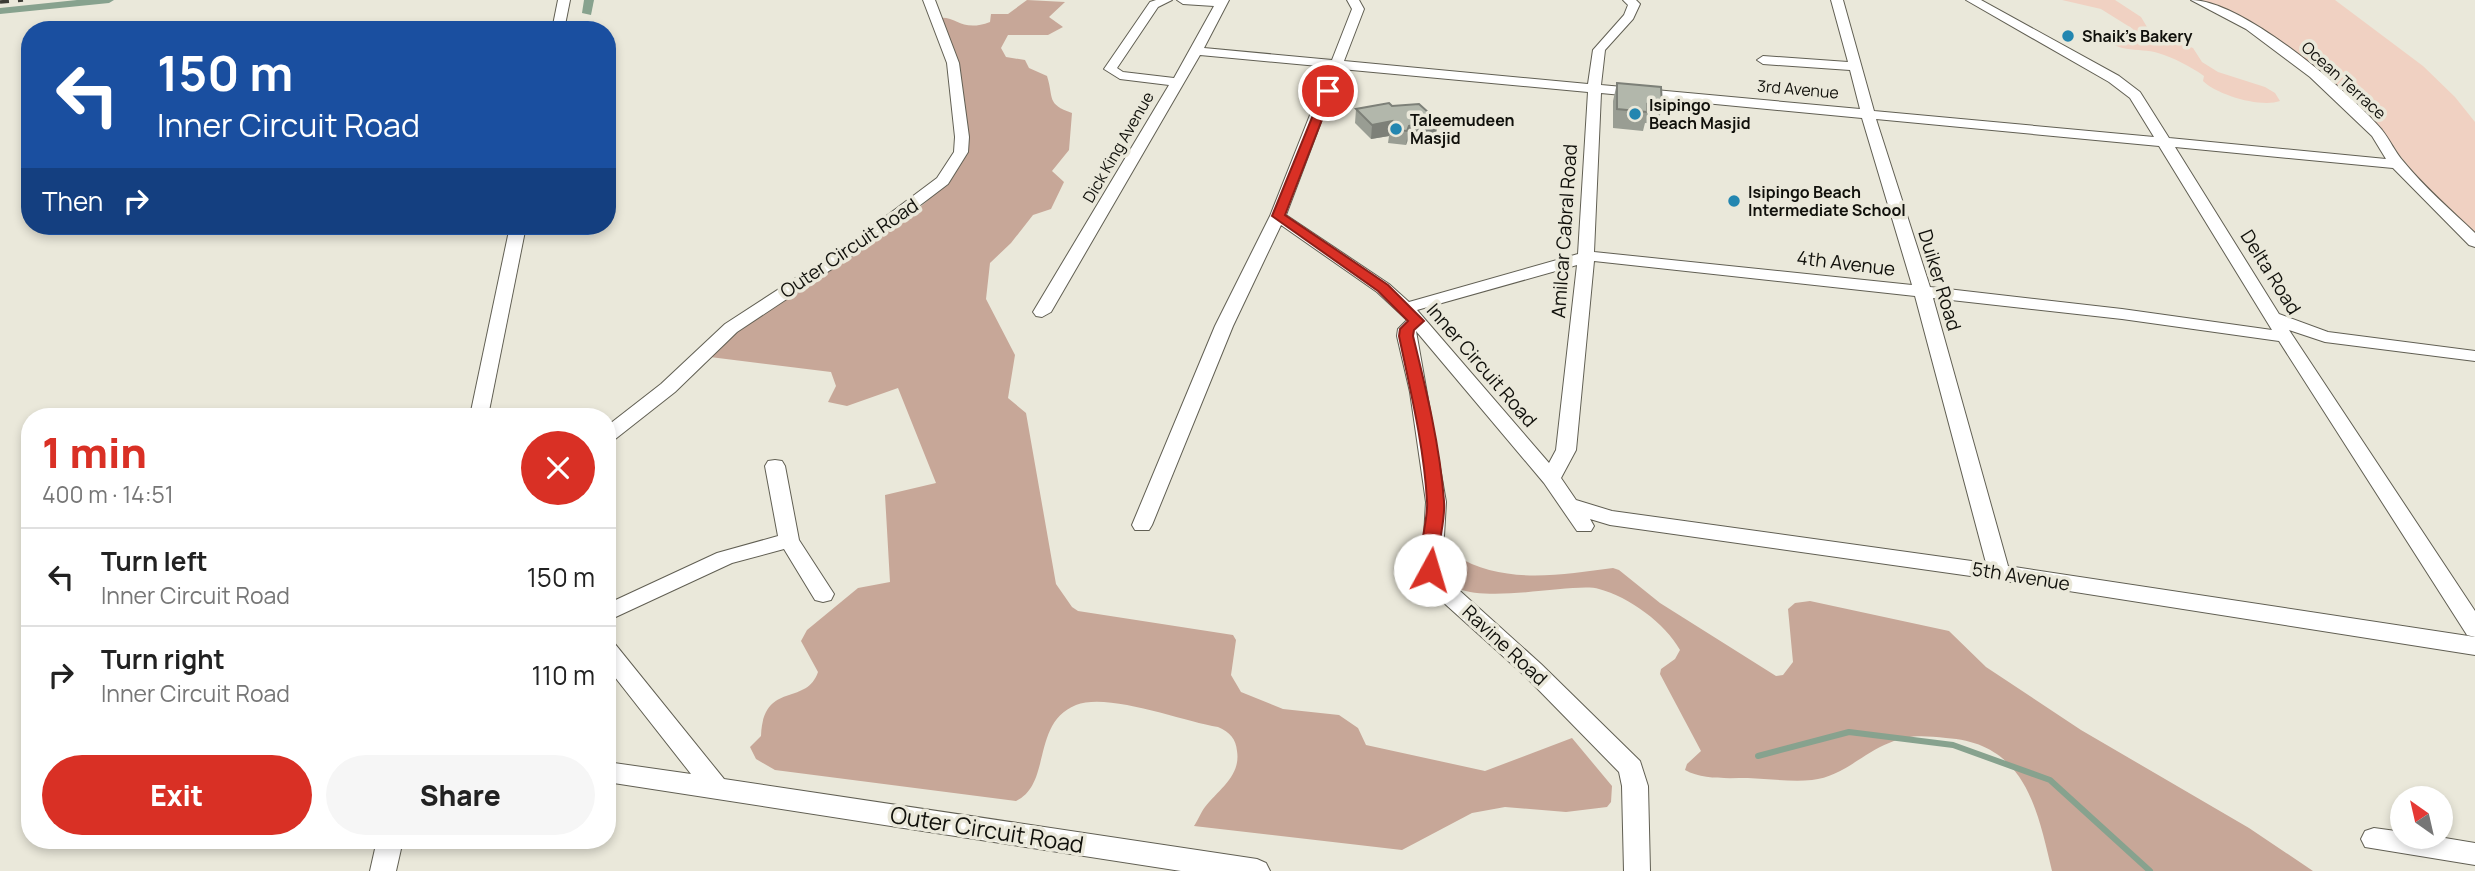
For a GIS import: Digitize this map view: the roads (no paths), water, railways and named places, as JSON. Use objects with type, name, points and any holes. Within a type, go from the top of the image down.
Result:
[{"type":"street","points":[[560,21],[564,0]]},
{"type":"street","name":"Outer Circuit Road","points":[[616,429],[668,388],[732,328],[848,252],[943,181],[961,152],[962,137],[953,63],[929,0]]},
{"type":"street","points":[[1166,0],[1154,5],[1110,69],[1120,75],[1176,82]]},
{"type":"street","points":[[1183,0],[1222,1]]},
{"type":"street","name":"Amilcar Cabral Road","points":[[1551,478],[1566,450],[1586,257],[1598,47],[1633,14],[1634,5],[1629,0]]},
{"type":"street","name":"Duiker Road","points":[[1837,0],[1885,177],[1923,293],[1999,572]]},
{"type":"street","name":"Delta Road","points":[[1972,0],[2127,88],[2143,106],[2273,318],[2475,629]]},
{"type":"street","name":"Ocean Terrace","points":[[2197,0],[2249,26],[2315,74],[2378,134],[2397,164],[2475,242]]},
{"type":"street","name":"Dick King Avenue","points":[[1042,312],[1196,51],[1222,1]]},
{"type":"street","points":[[1142,525],[1224,326],[1278,216],[1338,65],[1358,3]]},
{"type":"street","name":"3rd Avenue","points":[[1196,51],[2397,164]]},
{"type":"street","points":[[1764,62],[1856,67]]},
{"type":"street","name":"Inner Circuit Road","points":[[1278,216],[1383,288],[1411,315],[1551,478],[1584,526]]},
{"type":"street","points":[[480,408],[516,235]]},
{"type":"street","name":"4th Avenue","points":[[1411,315],[1586,257],[1605,256],[2122,314],[2287,337]]},
{"type":"street","name":"Ravine Road","points":[[1411,315],[1406,336],[1419,391],[1436,502],[1434,536],[1428,560],[1430,570],[1442,588],[1533,670],[1631,768],[1635,786],[1636,871]]},
{"type":"street","points":[[2273,318],[2325,337],[2475,356]]},
{"type":"street","points":[[775,466],[789,540],[824,594]]},
{"type":"street","name":"5th Avenue","points":[[1568,504],[1611,518],[1999,572],[2475,646]]},
{"type":"street","points":[[616,609],[725,558],[789,540]]},
{"type":"street","points":[[616,661],[717,789]]},
{"type":"street","name":"Outer Circuit Road","points":[[616,773],[1257,871]]},
{"type":"street","points":[[2374,839],[2475,855]]},
{"type":"street","points":[[383,871],[388,849]]},
{"type":"waterway","points":[[0,11],[109,0]]},
{"type":"waterway","points":[[587,13],[589,0]]},
{"type":"waterway","points":[[1758,756],[1849,732],[1953,745],[2050,780],[2150,871]]},
{"type":"railway","points":[[0,2],[23,0]]},
{"type":"place","name":"Shaik's Bakery","points":[[2068,36]]},
{"type":"place","name":"Isipingo Beach Masjid","points":[[1635,114]]},
{"type":"place","name":"Taleemudeen Masjid","points":[[1396,129]]},
{"type":"place","name":"Isipingo Beach Intermediate School","points":[[1734,201]]}]
